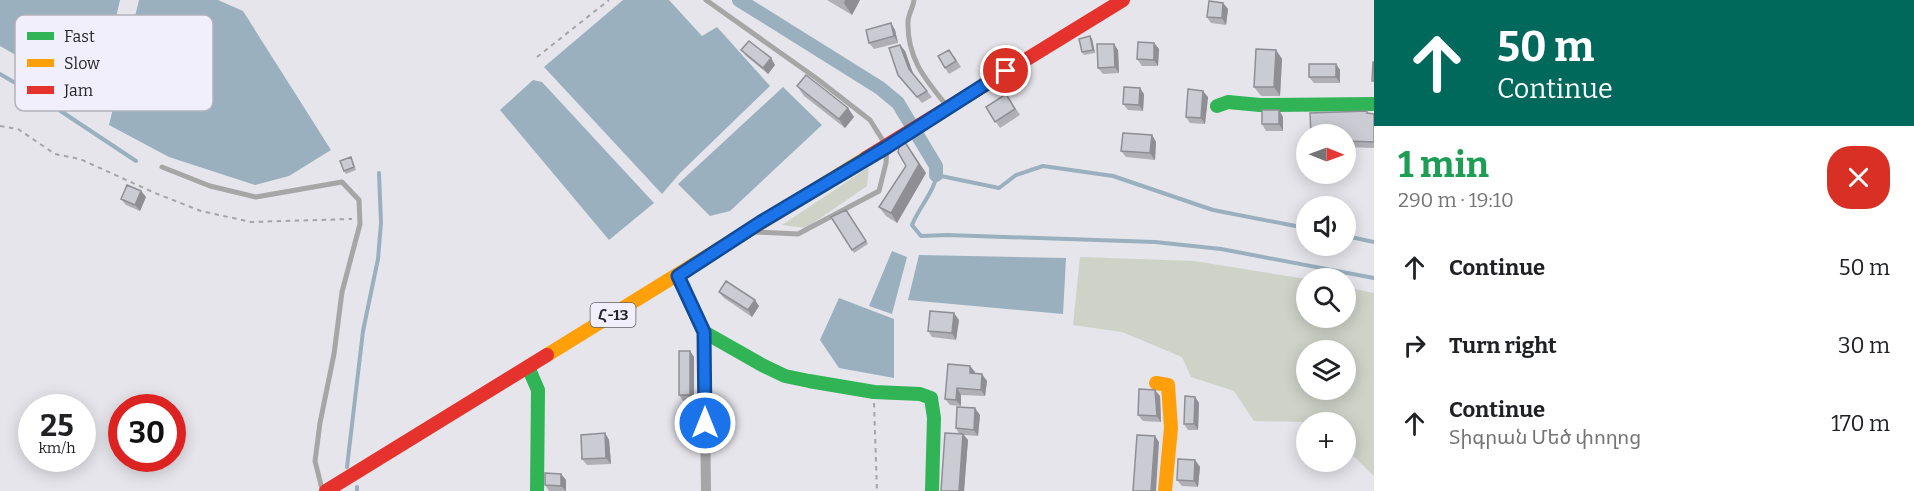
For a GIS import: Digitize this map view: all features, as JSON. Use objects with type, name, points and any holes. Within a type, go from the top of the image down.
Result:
[{"type":"main road","name":"Հ-13","points":[[324,491],[678,276],[1123,0]]},
{"type":"main road","points":[[1217,106],[1228,102],[1260,105],[1374,104]]},
{"type":"main road","points":[[678,276],[704,332],[762,365],[785,376],[874,392],[920,394],[931,398],[934,418],[932,491]]},
{"type":"main road","points":[[528,367],[538,390],[537,491]]},
{"type":"main road","points":[[1156,383],[1168,385],[1171,428],[1165,491]]},
{"type":"street","points":[[704,332],[706,491]]},
{"type":"lane","points":[[706,0],[816,78],[870,120],[893,143],[879,191],[798,234],[746,232]]},
{"type":"lane","points":[[914,0],[907,21],[912,52],[922,76],[944,109]]},
{"type":"lane","points":[[162,167],[210,186],[255,197],[342,182],[359,200],[360,218],[342,292],[334,354],[315,461],[324,491]]},
{"type":"path","points":[[537,57],[609,0]]},
{"type":"path","points":[[0,126],[18,129],[56,154],[80,159],[201,211],[251,222],[360,218]]},
{"type":"path","points":[[874,392],[877,491]]},
{"type":"shaded area","points":[[869,167],[867,186],[806,228],[782,225]]},
{"type":"shaded area","points":[[1080,257],[1194,261],[1296,277],[1296,328],[1356,328],[1356,289],[1374,293],[1374,476],[1356,459],[1356,412],[1296,412],[1296,422],[1254,421],[1234,391],[1191,377],[1182,357],[1122,332],[1073,325]]},
{"type":"water","points":[[0,0],[120,0],[117,15],[15,15],[15,55],[0,46]]},
{"type":"water","points":[[139,0],[218,0],[243,11],[331,150],[289,176],[255,185],[169,157],[109,125],[112,111],[213,111],[213,15],[135,15]]},
{"type":"water","points":[[623,0],[669,0],[702,36],[717,27],[770,86],[680,173],[662,194],[544,67]]},
{"type":"water","points":[[533,80],[542,82],[654,203],[609,240],[500,110]]},
{"type":"water","points":[[783,87],[822,125],[730,211],[710,216],[678,184]]},
{"type":"water","points":[[892,251],[907,257],[892,314],[869,306]]},
{"type":"water","points":[[919,255],[1066,258],[1063,314],[908,300]]},
{"type":"water","points":[[839,298],[894,319],[894,378],[839,368],[820,340]]},
{"type":"building","points":[[1209,1],[1223,3],[1222,18],[1207,17]]},
{"type":"building","points":[[891,23],[894,36],[869,43],[866,30]]},
{"type":"building","points":[[1090,36],[1093,50],[1082,52],[1079,39]]},
{"type":"building","points":[[749,41],[771,58],[763,68],[741,50]]},
{"type":"building","points":[[1138,42],[1154,43],[1154,60],[1137,59]]},
{"type":"building","points":[[1097,44],[1114,44],[1115,67],[1098,68]]},
{"type":"building","points":[[900,45],[909,69],[927,91],[917,97],[898,75],[889,48]]},
{"type":"building","points":[[1256,49],[1276,50],[1274,87],[1254,87]]},
{"type":"building","points":[[949,50],[956,61],[945,68],[938,56]]},
{"type":"building","points":[[1373,62],[1374,81],[1372,81]]},
{"type":"building","points":[[1309,64],[1336,64],[1336,77],[1309,77]]},
{"type":"building","points":[[806,75],[848,108],[839,119],[797,86]]},
{"type":"building","points":[[1124,87],[1140,88],[1139,105],[1123,104]]},
{"type":"building","points":[[1188,89],[1203,91],[1201,118],[1186,117]]},
{"type":"building","points":[[1006,94],[1015,109],[995,122],[986,107]]},
{"type":"building","points":[[1262,110],[1279,110],[1279,124],[1262,124]]},
{"type":"building","points":[[1367,111],[1367,113],[1374,114],[1374,142],[1356,141],[1356,124],[1310,124],[1310,113]]},
{"type":"building","points":[[1123,133],[1152,135],[1150,153],[1121,151]]},
{"type":"building","points":[[901,136],[919,164],[891,213],[879,207],[906,166],[898,152]]},
{"type":"building","points":[[351,157],[354,167],[344,171],[340,161]]},
{"type":"building","points":[[127,185],[141,191],[135,205],[121,199]]},
{"type":"building","points":[[846,210],[866,241],[852,250],[831,217]]},
{"type":"building","points":[[726,281],[755,300],[748,310],[719,292]]},
{"type":"building","points":[[930,311],[954,313],[952,333],[928,331]]},
{"type":"building","points":[[679,351],[690,351],[690,395],[679,395]]},
{"type":"building","points":[[948,364],[970,366],[970,373],[982,374],[981,390],[957,388],[956,400],[945,399]]},
{"type":"building","points":[[1139,389],[1155,390],[1157,416],[1138,415]]},
{"type":"building","points":[[1185,396],[1195,397],[1194,424],[1184,424]]},
{"type":"building","points":[[957,407],[975,408],[974,430],[956,428]]},
{"type":"building","points":[[605,433],[606,458],[582,459],[581,435]]},
{"type":"building","points":[[945,433],[963,434],[959,491],[941,491]]},
{"type":"building","points":[[1137,435],[1155,436],[1151,491],[1133,491]]},
{"type":"building","points":[[1178,459],[1195,460],[1194,481],[1177,480]]},
{"type":"building","points":[[545,473],[561,474],[561,486],[545,485]]},
{"type":"waterway","points":[[739,0],[880,88],[898,103],[936,166],[936,175]]},
{"type":"waterway","points":[[0,74],[15,83]]},
{"type":"waterway","points":[[61,111],[136,161]]},
{"type":"waterway","points":[[1296,226],[1213,210],[1113,176],[1043,166],[1016,175],[999,188],[936,175],[933,186],[912,225],[921,236],[1155,242],[1221,249],[1374,278]]},
{"type":"waterway","points":[[347,467],[363,331],[378,259],[381,223],[379,173]]},
{"type":"waterway","points":[[1356,238],[1374,242]]},
{"type":"traffic: fast","points":[[1217,106],[1228,102],[1260,105],[1374,104]]},
{"type":"traffic: fast","points":[[678,276],[704,332],[762,365],[785,376],[809,381],[874,392],[920,394],[931,398],[934,418],[932,491]]},
{"type":"traffic: fast","points":[[528,367],[538,390],[537,491]]},
{"type":"traffic: slow","points":[[547,355],[866,158]]},
{"type":"traffic: slow","points":[[1156,383],[1168,385],[1171,428],[1165,491]]},
{"type":"traffic: jam","points":[[866,158],[1123,0]]},
{"type":"traffic: jam","points":[[326,491],[547,355]]},
{"type":"route","points":[[705,423],[704,332],[678,276],[761,222],[887,147],[1006,71]]}]
